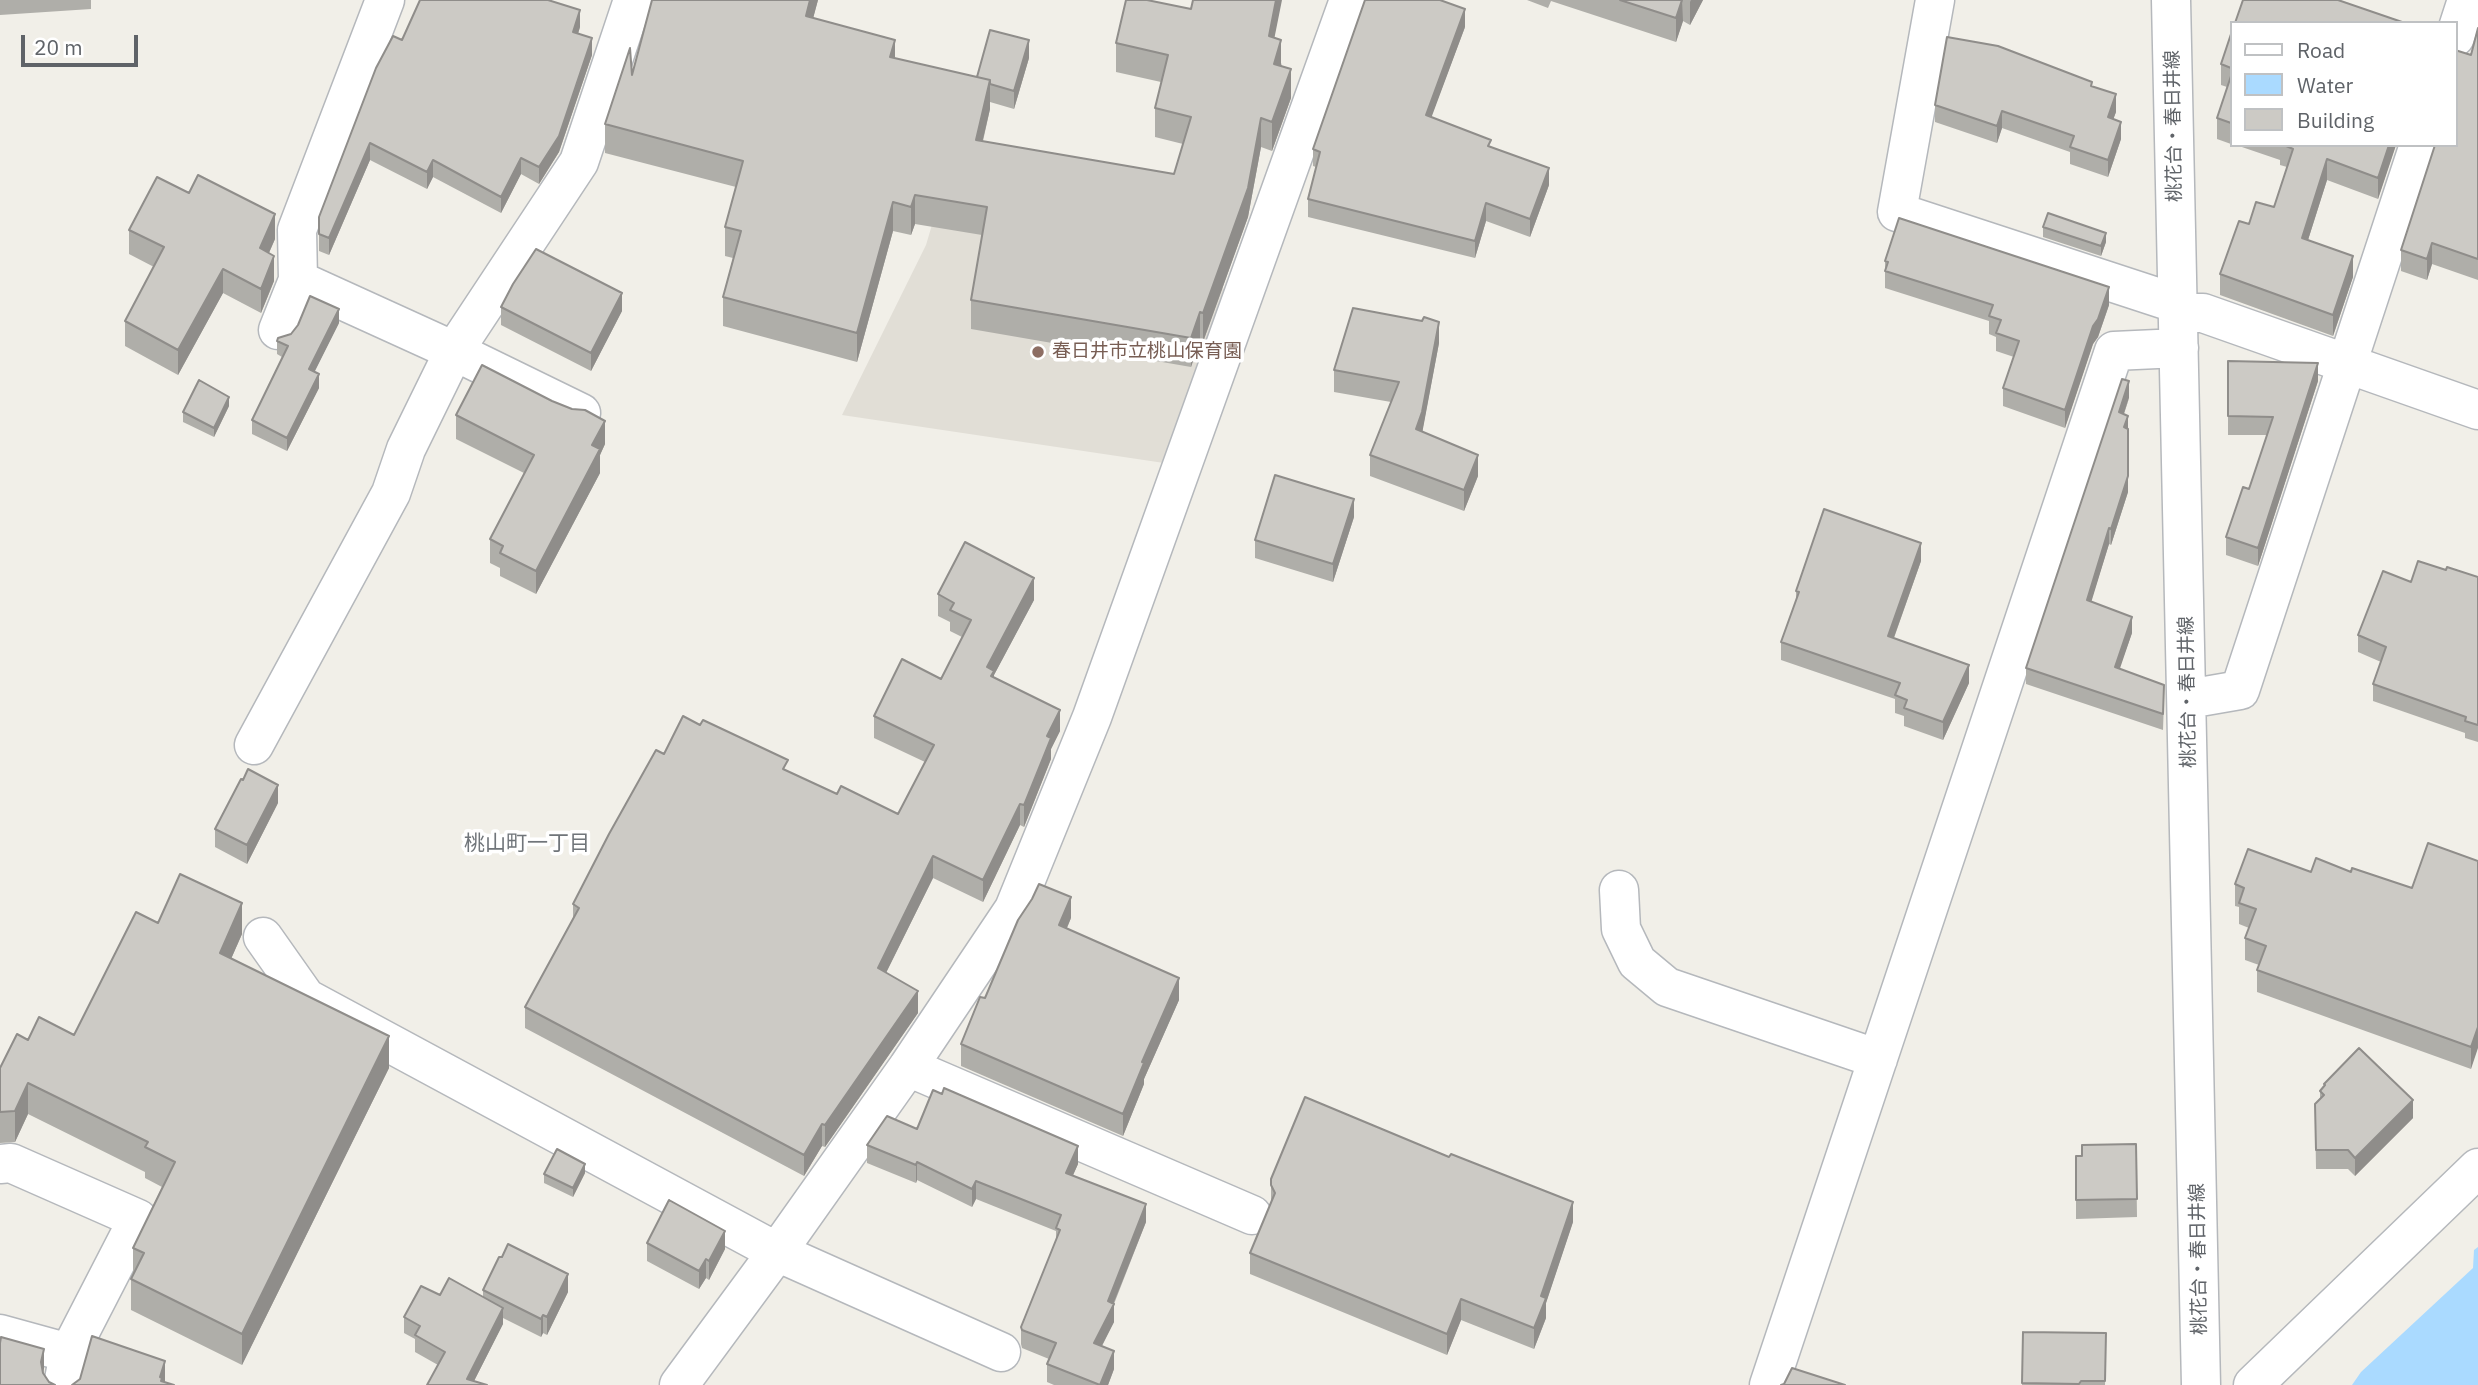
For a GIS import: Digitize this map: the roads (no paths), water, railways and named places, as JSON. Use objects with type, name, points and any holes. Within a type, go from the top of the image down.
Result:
[{"type":"street","points":[[278,330],[298,280],[297,230],[385,0]]},
{"type":"street","points":[[254,746],[391,493],[406,449],[454,351],[579,162],[633,0]]},
{"type":"street","points":[[679,1385],[908,1067],[1014,909],[1092,717],[1349,0]]},
{"type":"street","points":[[1935,0],[1897,212],[2179,322]]},
{"type":"street","name":"桃花台・春日井線","points":[[2171,0],[2202,1385]]},
{"type":"street","points":[[2457,31],[2467,0]]},
{"type":"street","points":[[2188,699],[2240,690],[2418,147]]},
{"type":"street","points":[[298,280],[454,351],[580,413]]},
{"type":"street","points":[[1769,1385],[2114,351],[2203,313],[2478,410]]},
{"type":"street","points":[[1619,890],[1621,929],[1637,962],[1667,987],[1878,1059]]},
{"type":"street","points":[[263,937],[306,998],[777,1252],[1001,1352]]},
{"type":"street","points":[[908,1067],[1252,1215]]},
{"type":"street","points":[[0,1164],[11,1163],[138,1219],[66,1369],[0,1334]]},
{"type":"street","points":[[2252,1385],[2478,1168]]},
{"type":"water","points":[[2478,1247],[2478,1385],[2352,1385],[2361,1372],[2473,1268],[2474,1250]]},
{"type":"place","name":"春日井市立桃山保育園","points":[[1038,352]]},
{"type":"district","name":"桃山町一丁目","points":[[527,844]]}]
